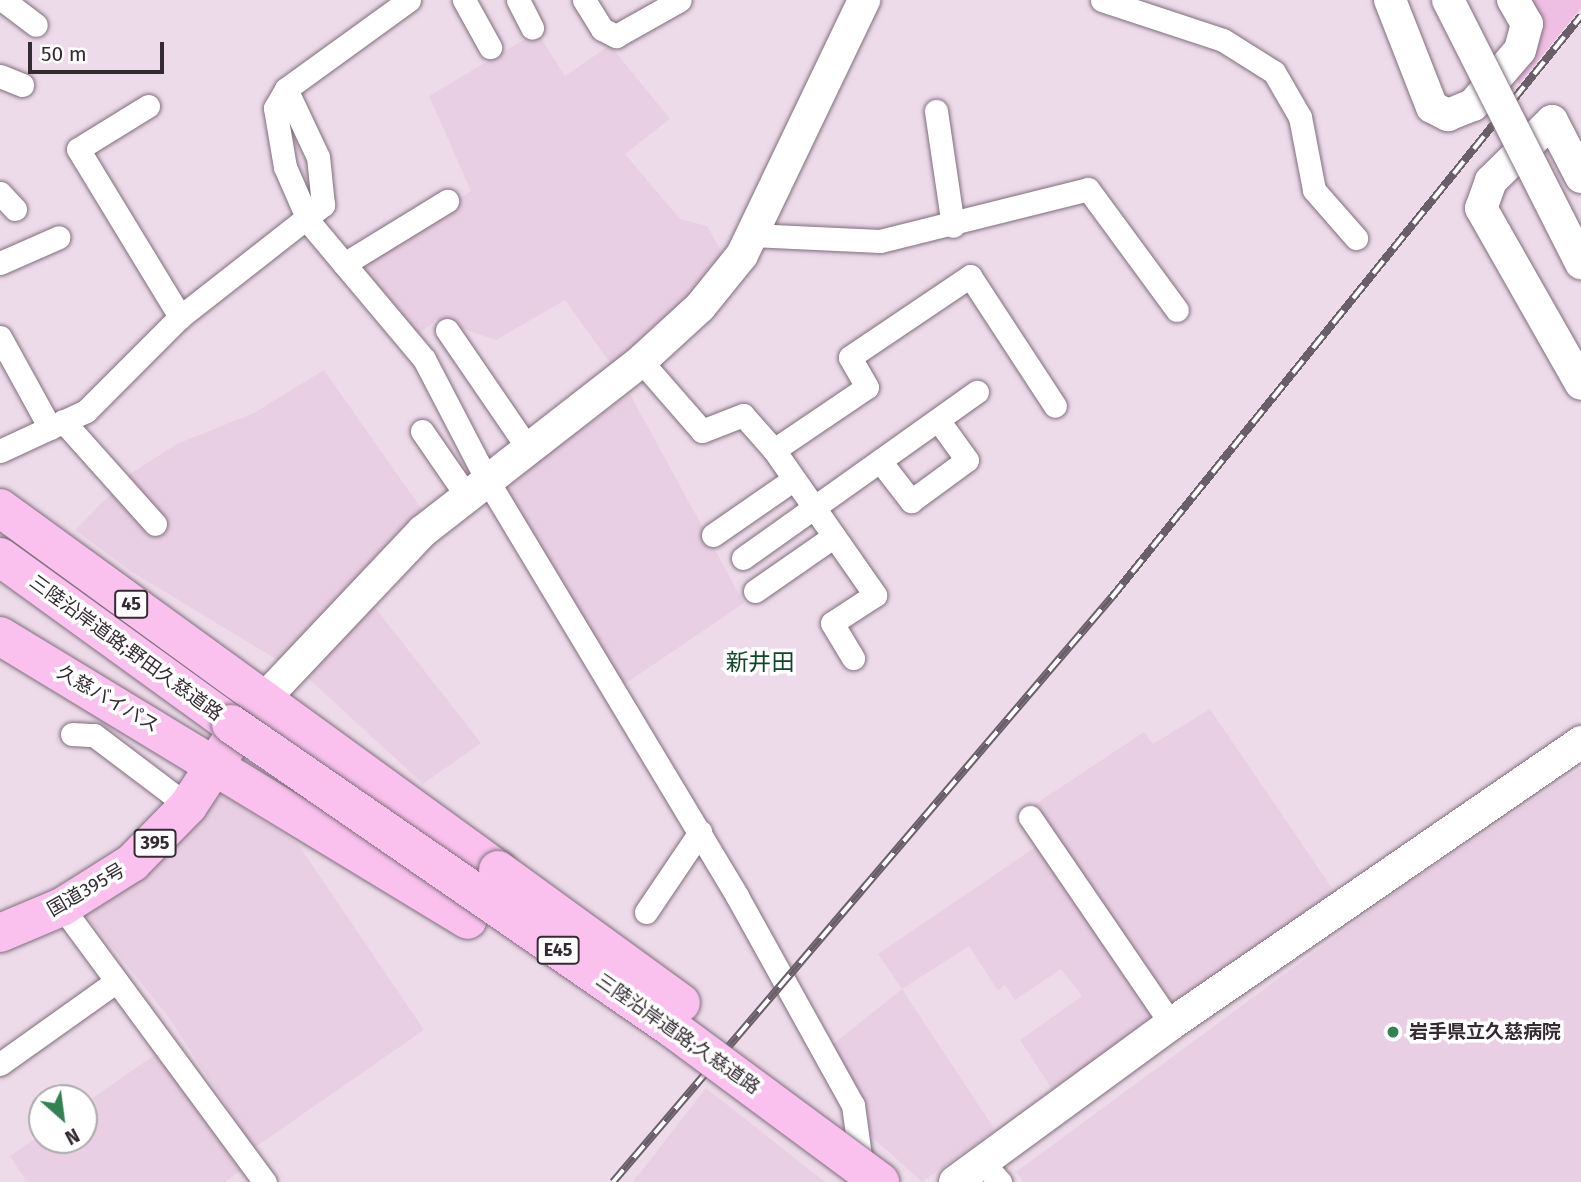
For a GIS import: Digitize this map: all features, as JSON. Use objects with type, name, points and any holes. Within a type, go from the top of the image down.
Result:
[{"type":"highway","name":"45","points":[[0,508],[264,699]]},
{"type":"highway","name":"三陸沿岸道路;野田久慈道路","points":[[1,563],[231,724]]},
{"type":"highway","points":[[0,626],[33,656]]},
{"type":"highway","name":"久慈バイパス","points":[[0,636],[214,762]]},
{"type":"highway","name":"国道395号","points":[[0,933],[62,907],[132,863],[188,806],[214,762],[264,699]]},
{"type":"highway","name":"E45","points":[[264,699],[765,1063],[888,1182]]},
{"type":"highway","name":"三陸沿岸道路;久慈道路","points":[[231,724],[672,1028],[880,1182]]},
{"type":"highway","name":"E45","points":[[214,762],[468,920],[865,1182]]},
{"type":"street","points":[[3,0],[36,25]]},
{"type":"street","points":[[409,0],[286,89],[275,108],[276,133],[309,222],[424,359],[476,486],[700,832],[853,1105],[865,1182]]},
{"type":"street","points":[[464,0],[490,47]]},
{"type":"street","points":[[517,0],[532,28]]},
{"type":"street","points":[[584,0],[602,29],[616,36],[680,0]]},
{"type":"street","points":[[264,699],[423,531],[476,486],[642,361],[700,307],[751,235],[864,0]]},
{"type":"street","points":[[1102,0],[1223,40],[1274,72],[1300,117],[1314,190],[1356,238]]},
{"type":"street","points":[[1390,0],[1432,107],[1448,115],[1473,105],[1520,51],[1527,24],[1513,0]]},
{"type":"street","points":[[1448,0],[1581,263]]},
{"type":"street","points":[[0,76],[22,85]]},
{"type":"street","points":[[0,451],[86,411],[180,317],[309,222],[323,205],[318,157],[286,89]]},
{"type":"street","points":[[148,106],[78,149],[180,317]]},
{"type":"street","points":[[936,111],[953,226]]},
{"type":"street","points":[[1581,177],[1552,121],[1491,181],[1481,208],[1581,384]]},
{"type":"street","points":[[751,235],[880,241],[953,226],[1088,189],[1177,310]]},
{"type":"street","points":[[344,264],[447,201]]},
{"type":"street","points":[[0,262],[60,237]]},
{"type":"street","points":[[774,450],[867,387],[850,357],[970,276],[1055,406]]},
{"type":"street","points":[[447,330],[527,447]]},
{"type":"street","points":[[0,337],[57,424],[155,524]]},
{"type":"street","points":[[642,361],[702,431],[743,415],[774,450],[876,594],[832,623],[853,658]]},
{"type":"street","points":[[743,558],[977,392]]},
{"type":"street","points":[[880,461],[911,501],[967,460],[938,420]]},
{"type":"street","points":[[422,431],[476,486]]},
{"type":"street","points":[[713,536],[794,479]]},
{"type":"street","points":[[755,591],[834,537]]},
{"type":"street","points":[[72,734],[94,735],[188,806]]},
{"type":"street","points":[[955,1182],[991,1172],[1171,1024],[1581,742]]},
{"type":"street","points":[[1030,817],[1171,1024]]},
{"type":"street","points":[[646,912],[700,832]]},
{"type":"street","points":[[62,907],[265,1182]]},
{"type":"street","points":[[0,1064],[117,981]]},
{"type":"shaded area","points":[[1530,0],[1581,0],[1581,8],[1519,84],[1514,74]]},
{"type":"shaded area","points":[[537,32],[565,76],[610,45],[670,119],[625,154],[680,219],[707,226],[727,262],[615,370],[565,300],[496,340],[436,320],[414,338],[355,266],[471,191],[429,96]]},
{"type":"shaded area","points":[[324,370],[423,511],[373,605],[481,743],[423,784],[309,679],[132,572],[75,530],[130,474],[177,444],[254,413]]},
{"type":"shaded area","points":[[630,394],[744,603],[619,688],[500,489]]},
{"type":"shaded area","points":[[1210,709],[1336,894],[1052,1089],[1020,1040],[1082,996],[1061,969],[1015,1000],[1005,985],[998,991],[969,946],[902,989],[878,954],[1040,844],[1031,807],[1144,732],[1153,744]]},
{"type":"shaded area","name":"岩手県立久慈病院","points":[[1581,768],[1581,1182],[1024,1182],[1016,1172],[1396,892]]},
{"type":"shaded area","points":[[223,794],[298,844],[424,1030],[254,1148],[167,1015],[82,910]]},
{"type":"shaded area","points":[[902,989],[995,1130],[922,1182],[861,1127],[827,1049]]},
{"type":"shaded area","points":[[156,1054],[241,1171],[225,1182],[27,1182],[10,1156],[28,1144],[28,1154],[98,1154],[98,1094]]},
{"type":"shaded area","points":[[706,1088],[825,1182],[633,1182]]},
{"type":"railway","points":[[613,1182],[1112,597],[1581,16]]},
{"type":"place","name":"岩手県立久慈病院","points":[[1393,1032]]},
{"type":"district","name":"新井田","points":[[760,662]]}]
